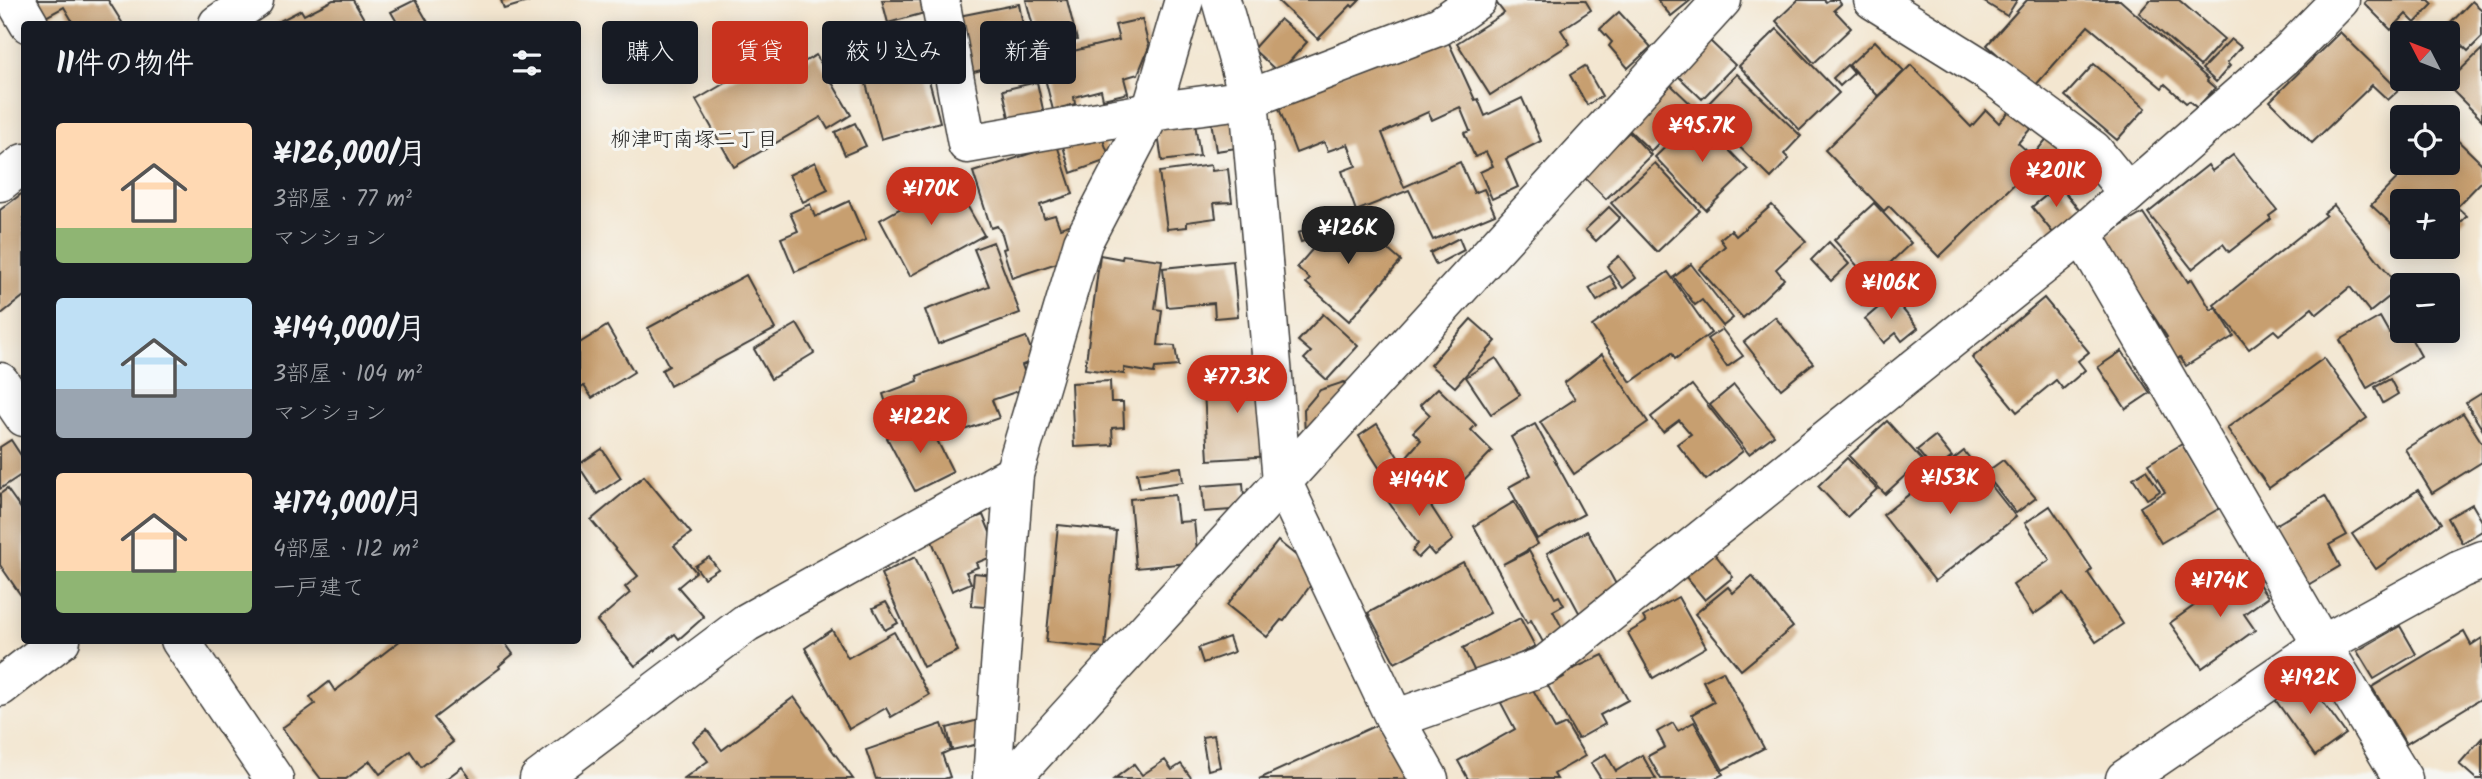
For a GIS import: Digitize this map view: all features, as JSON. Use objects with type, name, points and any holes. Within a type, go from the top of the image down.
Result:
[{"type":"street","points":[[15,0],[27,21]]},
{"type":"street","points":[[222,21],[254,0]]},
{"type":"street","points":[[940,0],[967,144],[1151,112],[1249,99],[1440,26],[1477,0]]},
{"type":"street","points":[[992,779],[1014,474],[1083,242],[1151,112],[1184,0]]},
{"type":"street","points":[[1221,0],[1249,99],[1282,481],[1395,719],[1429,779]]},
{"type":"street","points":[[1012,779],[1722,0]]},
{"type":"street","points":[[1873,0],[1985,70],[2093,150],[2129,193]]},
{"type":"street","points":[[1395,719],[1544,666],[2082,234],[2288,53],[2340,0]]},
{"type":"street","points":[[0,182],[21,165]]},
{"type":"street","points":[[2082,234],[2403,779]]},
{"type":"street","points":[[0,382],[21,413]]},
{"type":"street","points":[[539,779],[746,623],[1014,474]]},
{"type":"street","points":[[2125,779],[2322,645],[2460,569],[2482,560]]},
{"type":"street","points":[[0,687],[56,644]]},
{"type":"street","points":[[183,644],[274,779]]},
{"type":"building","points":[[34,0],[108,0],[121,21],[72,21],[64,7],[44,18]]},
{"type":"building","points":[[333,0],[353,0],[365,21],[280,21],[301,10],[304,15]]},
{"type":"building","points":[[415,0],[427,21],[396,21],[391,12]]},
{"type":"building","points":[[501,0],[531,0],[531,1],[504,9]]},
{"type":"building","points":[[882,0],[925,0],[928,12],[887,21]]},
{"type":"building","points":[[1026,0],[1067,0],[1072,21],[1032,21]]},
{"type":"building","points":[[1277,0],[1360,0],[1353,7],[1351,5],[1318,39]]},
{"type":"building","points":[[1585,0],[1591,10],[1561,30],[1570,44],[1490,95],[1457,43],[1504,13],[1495,1]]},
{"type":"building","points":[[1657,0],[1691,0],[1671,16]]},
{"type":"building","points":[[1798,0],[1838,0],[1841,4],[1834,10],[1851,28],[1814,63],[1776,21]]},
{"type":"building","points":[[1981,0],[2017,0],[2007,16]]},
{"type":"building","points":[[2027,0],[2120,0],[2215,88],[2197,108],[2189,101],[2186,103],[2165,84],[2162,88],[2088,26],[2034,87],[1987,45]]},
{"type":"building","points":[[2150,0],[2179,0],[2224,39],[2200,66],[2139,13]]},
{"type":"building","points":[[2367,0],[2429,0],[2433,4],[2417,21],[2413,21],[2406,14],[2399,21],[2390,21],[2390,29],[2364,3]]},
{"type":"building","points":[[2472,1],[2482,10],[2482,37],[2468,51],[2460,43],[2460,21],[2453,21]]},
{"type":"building","points":[[1019,4],[1022,21],[980,21],[980,70],[966,74],[966,21],[955,21],[954,17]]},
{"type":"building","points":[[1619,12],[1651,47],[1628,68],[1609,46],[1612,42],[1600,29]]},
{"type":"building","points":[[1142,19],[1149,47],[1138,74],[1124,78],[1128,93],[1103,99],[1101,90],[1074,97],[1075,104],[1053,110],[1046,84],[1076,84],[1076,50],[1119,40],[1115,25]]},
{"type":"building","points":[[1280,19],[1307,42],[1279,73],[1253,49]]},
{"type":"building","points":[[1777,29],[1839,93],[1800,130],[1739,66]]},
{"type":"building","points":[[1443,30],[1485,116],[1522,98],[1541,141],[1506,159],[1518,187],[1492,199],[1480,172],[1493,166],[1486,152],[1475,157],[1464,133],[1470,131],[1460,107],[1432,120],[1428,112],[1382,133],[1404,187],[1460,162],[1474,193],[1484,189],[1495,214],[1433,240],[1409,190],[1356,211],[1342,171],[1356,166],[1348,144],[1328,151],[1324,142],[1296,153],[1277,103]]},
{"type":"building","points":[[2340,32],[2390,81],[2390,91],[2398,91],[2388,100],[2372,85],[2312,143],[2270,101]]},
{"type":"building","points":[[2231,39],[2241,47],[2216,82],[2202,69]]},
{"type":"building","points":[[1710,41],[1735,65],[1702,99],[1677,75]]},
{"type":"building","points":[[1875,41],[1904,71],[1878,96],[1849,65]]},
{"type":"building","points":[[2482,49],[2482,120],[2453,91],[2460,91],[2460,70]]},
{"type":"building","points":[[816,55],[822,65],[822,84],[833,84],[851,115],[828,129],[821,117],[734,167],[696,100],[723,84],[808,84],[808,60]]},
{"type":"building","points":[[2094,64],[2146,108],[2117,140],[2065,96]]},
{"type":"building","points":[[1847,65],[1854,73],[1840,86],[1833,78]]},
{"type":"building","points":[[1911,65],[1971,127],[1986,110],[1999,123],[2011,109],[2032,127],[2018,143],[2038,161],[1939,257],[1889,206],[1884,211],[1825,150]]},
{"type":"building","points":[[1585,66],[1602,96],[1587,105],[1570,75]]},
{"type":"building","points":[[1737,74],[1801,136],[1784,154],[1789,159],[1771,178],[1702,110]]},
{"type":"building","points":[[866,84],[930,84],[940,122],[881,139]]},
{"type":"building","points":[[1037,84],[1044,114],[1010,122],[1003,90]]},
{"type":"building","points":[[1671,85],[1694,107],[1651,151],[1628,129]]},
{"type":"building","points":[[1246,116],[1250,146],[1216,151],[1211,121]]},
{"type":"building","points":[[1697,117],[1748,170],[1706,210],[1655,157]]},
{"type":"building","points":[[855,123],[866,146],[845,155],[835,132]]},
{"type":"building","points":[[1195,123],[1200,156],[1162,161],[1157,128]]},
{"type":"building","points":[[1100,131],[1110,159],[1071,173],[1062,143]]},
{"type":"building","points":[[1629,132],[1651,155],[1606,199],[1583,176]]},
{"type":"building","points":[[2049,136],[2065,151],[2051,167],[2035,153]]},
{"type":"building","points":[[2460,143],[2482,164],[2482,181],[2460,204],[2460,189],[2390,189],[2390,223],[2371,205],[2400,175],[2460,175]]},
{"type":"building","points":[[1057,145],[1073,194],[1040,205],[1044,218],[1055,215],[1060,228],[1069,225],[1076,248],[1066,260],[1012,278],[1003,249],[1006,248],[1002,234],[997,226],[991,228],[973,172]]},
{"type":"building","points":[[2233,155],[2277,210],[2269,216],[2271,219],[2229,252],[2223,244],[2192,269],[2148,213],[2208,165],[2212,171]]},
{"type":"building","points":[[815,162],[828,190],[803,202],[789,175]]},
{"type":"building","points":[[1655,163],[1700,211],[1657,252],[1611,203]]},
{"type":"building","points":[[1211,165],[1212,171],[1228,169],[1232,202],[1214,203],[1216,218],[1187,222],[1187,227],[1167,229],[1159,172]]},
{"type":"building","points":[[925,180],[934,196],[955,184],[984,235],[910,276],[880,220],[915,200],[909,188]]},
{"type":"building","points":[[2059,185],[2080,211],[2053,233],[2032,207]]},
{"type":"building","points":[[21,194],[21,298],[0,315],[0,210]]},
{"type":"building","points":[[849,201],[866,240],[795,272],[781,238],[798,231],[790,213],[810,204],[815,217]]},
{"type":"building","points":[[1874,203],[1911,243],[1871,281],[1834,240]]},
{"type":"building","points":[[1772,205],[1806,241],[1776,269],[1784,279],[1743,318],[1699,269],[1725,246],[1720,239],[1731,230],[1736,236]]},
{"type":"building","points":[[2334,205],[2390,275],[2390,296],[2370,312],[2350,287],[2317,314],[2312,308],[2279,335],[2274,330],[2249,349],[2214,305],[2326,215],[2324,213]]},
{"type":"building","points":[[1609,207],[1620,218],[1596,241],[1585,230]]},
{"type":"building","points":[[2460,210],[2467,216],[2460,223]]},
{"type":"building","points":[[1345,212],[1401,261],[1349,321],[1306,283],[1310,279],[1297,267]]},
{"type":"building","points":[[2143,213],[2188,282],[2192,279],[2211,310],[2216,307],[2234,336],[2186,366],[2180,357],[2177,360],[2164,339],[2167,337],[2105,241],[2109,239],[2106,235]]},
{"type":"building","points":[[1316,228],[1318,237],[1301,242],[1298,233]]},
{"type":"building","points":[[1459,238],[1464,250],[1436,265],[1430,253]]},
{"type":"building","points":[[993,242],[1020,313],[938,344],[925,310],[989,286],[974,249]]},
{"type":"building","points":[[1829,242],[1849,264],[1831,281],[1811,260]]},
{"type":"building","points":[[1100,255],[1122,259],[1123,255],[1162,260],[1155,309],[1162,310],[1158,345],[1175,346],[1178,366],[1155,368],[1154,373],[1124,368],[1124,374],[1085,369]]},
{"type":"building","points":[[1619,256],[1636,278],[1623,288],[1607,266]]},
{"type":"building","points":[[1233,261],[1238,316],[1215,318],[1214,303],[1167,307],[1163,268]]},
{"type":"building","points":[[1691,264],[1733,318],[1723,326],[1702,300],[1695,305],[1674,277]]},
{"type":"building","points":[[1668,272],[1711,333],[1675,359],[1672,353],[1631,382],[1592,326]]},
{"type":"building","points":[[746,275],[775,329],[670,386],[662,370],[669,366],[648,328]]},
{"type":"building","points":[[1610,276],[1617,288],[1597,301],[1589,288]]},
{"type":"building","points":[[1862,287],[1871,297],[1862,305],[1853,294]]},
{"type":"building","points":[[1892,296],[1918,328],[1902,341],[1896,333],[1884,343],[1865,319]]},
{"type":"building","points":[[2044,298],[2089,352],[2078,361],[2085,370],[2063,389],[2056,380],[2017,412],[1972,358]]},
{"type":"building","points":[[1323,314],[1358,346],[1327,380],[1304,359],[1311,352],[1298,341]]},
{"type":"building","points":[[1775,317],[1813,363],[1781,389],[1744,342]]},
{"type":"building","points":[[2380,317],[2390,332],[2390,343],[2414,343],[2421,356],[2367,388],[2340,340]]},
{"type":"building","points":[[1471,319],[1496,341],[1455,387],[1430,365]]},
{"type":"building","points":[[797,324],[814,353],[771,379],[754,349]]},
{"type":"building","points":[[607,326],[634,372],[592,398],[584,386],[581,388],[581,342]]},
{"type":"building","points":[[1722,329],[1743,356],[1727,367],[1707,339]]},
{"type":"building","points":[[1026,337],[1035,360],[1022,365],[1030,387],[992,400],[999,418],[941,438],[932,412],[894,426],[883,394],[918,381],[917,376]]},
{"type":"building","points":[[2122,351],[2150,393],[2126,409],[2098,367]]},
{"type":"building","points":[[1602,354],[1648,422],[1574,474],[1540,422],[1575,399],[1564,383]]},
{"type":"building","points":[[1496,358],[1520,395],[1491,414],[1466,377]]},
{"type":"building","points":[[2324,358],[2367,418],[2269,488],[2227,428]]},
{"type":"building","points":[[1267,371],[1272,456],[1208,460],[1203,374]]},
{"type":"building","points":[[2390,379],[2398,394],[2383,403],[2375,387]]},
{"type":"building","points":[[1110,381],[1111,402],[1123,402],[1124,427],[1112,428],[1113,445],[1074,447],[1071,383]]},
{"type":"building","points":[[1344,382],[1354,385],[1305,441],[1304,409],[1320,390]]},
{"type":"building","points":[[1692,385],[1743,451],[1706,480],[1677,444],[1691,434],[1679,420],[1663,432],[1651,417]]},
{"type":"building","points":[[1734,385],[1774,435],[1749,454],[1710,405]]},
{"type":"building","points":[[1438,388],[1476,425],[1471,430],[1492,451],[1458,486],[1453,481],[1443,492],[1407,456],[1421,440],[1413,432],[1430,415],[1420,405]]},
{"type":"building","points":[[2482,393],[2482,429],[2466,403]]},
{"type":"building","points":[[2463,413],[2482,443],[2482,462],[2432,493],[2405,449]]},
{"type":"building","points":[[926,418],[953,472],[915,491],[887,438]]},
{"type":"building","points":[[1887,421],[1922,460],[1885,494],[1849,456]]},
{"type":"building","points":[[1377,424],[1398,457],[1380,469],[1359,436]]},
{"type":"building","points":[[1535,424],[1584,514],[1537,539],[1509,487],[1531,475],[1511,437]]},
{"type":"building","points":[[1935,436],[1952,457],[1934,471],[1917,450]]},
{"type":"building","points":[[11,440],[21,455],[21,475],[0,489],[0,447]]},
{"type":"building","points":[[2182,444],[2220,508],[2161,543],[2140,507],[2165,492],[2148,464]]},
{"type":"building","points":[[602,449],[621,478],[597,494],[581,470],[581,463]]},
{"type":"building","points":[[1964,451],[2016,517],[1935,581],[1883,515]]},
{"type":"building","points":[[1847,458],[1877,489],[1847,517],[1818,486]]},
{"type":"building","points":[[2003,460],[2036,498],[2016,513],[1985,473]]},
{"type":"building","points":[[1181,467],[1183,482],[1140,488],[1137,473]]},
{"type":"building","points":[[2146,470],[2160,491],[2147,499],[2133,478]]},
{"type":"building","points":[[644,476],[691,533],[674,546],[696,572],[678,587],[704,617],[679,639],[675,634],[635,666],[597,621],[630,593],[625,587],[638,576],[591,520]]},
{"type":"building","points":[[1414,480],[1453,540],[1434,555],[1428,548],[1418,558],[1412,551],[1418,544],[1383,494],[1399,483],[1403,488]]},
{"type":"building","points":[[1243,483],[1245,509],[1204,512],[1202,486]]},
{"type":"building","points":[[7,489],[21,509],[21,596],[0,565],[0,494]]},
{"type":"building","points":[[2418,490],[2441,523],[2376,569],[2352,534]]},
{"type":"building","points":[[1175,495],[1178,522],[1194,521],[1198,562],[1136,568],[1130,499]]},
{"type":"building","points":[[2325,496],[2347,535],[2329,545],[2340,566],[2306,586],[2272,527]]},
{"type":"building","points":[[1514,502],[1538,544],[1503,564],[1529,551],[1555,598],[1559,596],[1564,605],[1553,611],[1565,633],[1544,644],[1531,620],[1527,623],[1474,526]]},
{"type":"building","points":[[2472,504],[2482,521],[2482,531],[2462,543],[2448,518]]},
{"type":"building","points":[[2050,506],[2092,569],[2088,573],[2123,624],[2096,642],[2063,594],[2033,615],[2013,585],[2050,560],[2025,523]]},
{"type":"building","points":[[983,515],[999,554],[976,563],[978,567],[966,572],[971,583],[952,591],[930,536]]},
{"type":"building","points":[[1058,525],[1116,531],[1105,648],[1046,642]]},
{"type":"building","points":[[1587,531],[1618,588],[1582,618],[1547,553]]},
{"type":"building","points":[[1278,541],[1319,574],[1284,621],[1281,620],[1267,637],[1227,605]]},
{"type":"building","points":[[1714,553],[1733,577],[1705,600],[1685,576]]},
{"type":"building","points":[[709,557],[718,569],[704,578],[695,566]]},
{"type":"building","points":[[915,557],[958,651],[923,667],[881,574]]},
{"type":"building","points":[[1463,562],[1490,613],[1395,663],[1368,613]]},
{"type":"building","points":[[2249,570],[2268,597],[2244,614],[2255,630],[2202,668],[2170,623]]},
{"type":"building","points":[[974,573],[1003,576],[1000,608],[971,606]]},
{"type":"building","points":[[1752,576],[1793,627],[1741,670],[1695,614],[1728,587],[1733,593]]},
{"type":"building","points":[[1678,597],[1706,647],[1653,678],[1628,633],[1646,622],[1643,617]]},
{"type":"building","points":[[886,602],[898,623],[885,630],[873,608]]},
{"type":"building","points":[[1520,618],[1535,646],[1477,676],[1463,648]]},
{"type":"building","points":[[2400,626],[2416,654],[2374,679],[2357,651]]},
{"type":"building","points":[[832,630],[848,658],[894,632],[929,695],[891,717],[886,708],[849,729],[805,648]]},
{"type":"building","points":[[2464,632],[2471,645],[2482,638],[2482,698],[2406,744],[2372,687]]},
{"type":"building","points":[[1229,637],[1234,652],[1203,663],[1198,648]]},
{"type":"building","points":[[396,644],[506,644],[513,654],[500,668],[434,718],[453,742],[421,767],[410,751],[380,774],[370,761],[346,779],[321,779],[282,728],[315,704],[310,697],[329,682],[335,691]]},
{"type":"building","points":[[1603,655],[1628,700],[1600,715],[1605,724],[1578,739],[1548,686],[1564,677],[1562,674]]},
{"type":"building","points":[[1723,671],[1764,748],[1723,770],[1692,714],[1714,702],[1703,681]]},
{"type":"building","points":[[2305,677],[2346,734],[2315,756],[2274,698]]},
{"type":"building","points":[[1531,686],[1555,729],[1566,724],[1585,756],[1554,774],[1557,779],[1468,779],[1458,761],[1515,729],[1501,703]]},
{"type":"building","points":[[794,697],[853,779],[683,779],[708,761],[693,741],[707,730],[722,750]]},
{"type":"building","points":[[987,718],[992,741],[952,750],[947,728]]},
{"type":"building","points":[[1694,722],[1723,774],[1714,779],[1661,779],[1648,756],[1665,747],[1657,732],[1673,723],[1678,731]]},
{"type":"building","points":[[1381,723],[1407,779],[1259,779]]},
{"type":"building","points":[[942,724],[951,750],[942,754],[950,777],[876,779],[866,750]]},
{"type":"building","points":[[1214,735],[1220,767],[1208,770],[1202,737]]},
{"type":"building","points":[[2482,738],[2482,779],[2476,779],[2459,764]]},
{"type":"building","points":[[1606,754],[1616,771],[1642,755],[1656,779],[1601,779],[1591,763]]},
{"type":"building","points":[[1165,760],[1172,770],[1181,764],[1192,779],[1114,779],[1134,764],[1142,775]]},
{"type":"building","points":[[462,767],[471,779],[446,779]]},
{"type":"district","name":"柳津町南塚二丁目","points":[[694,140]]}]
